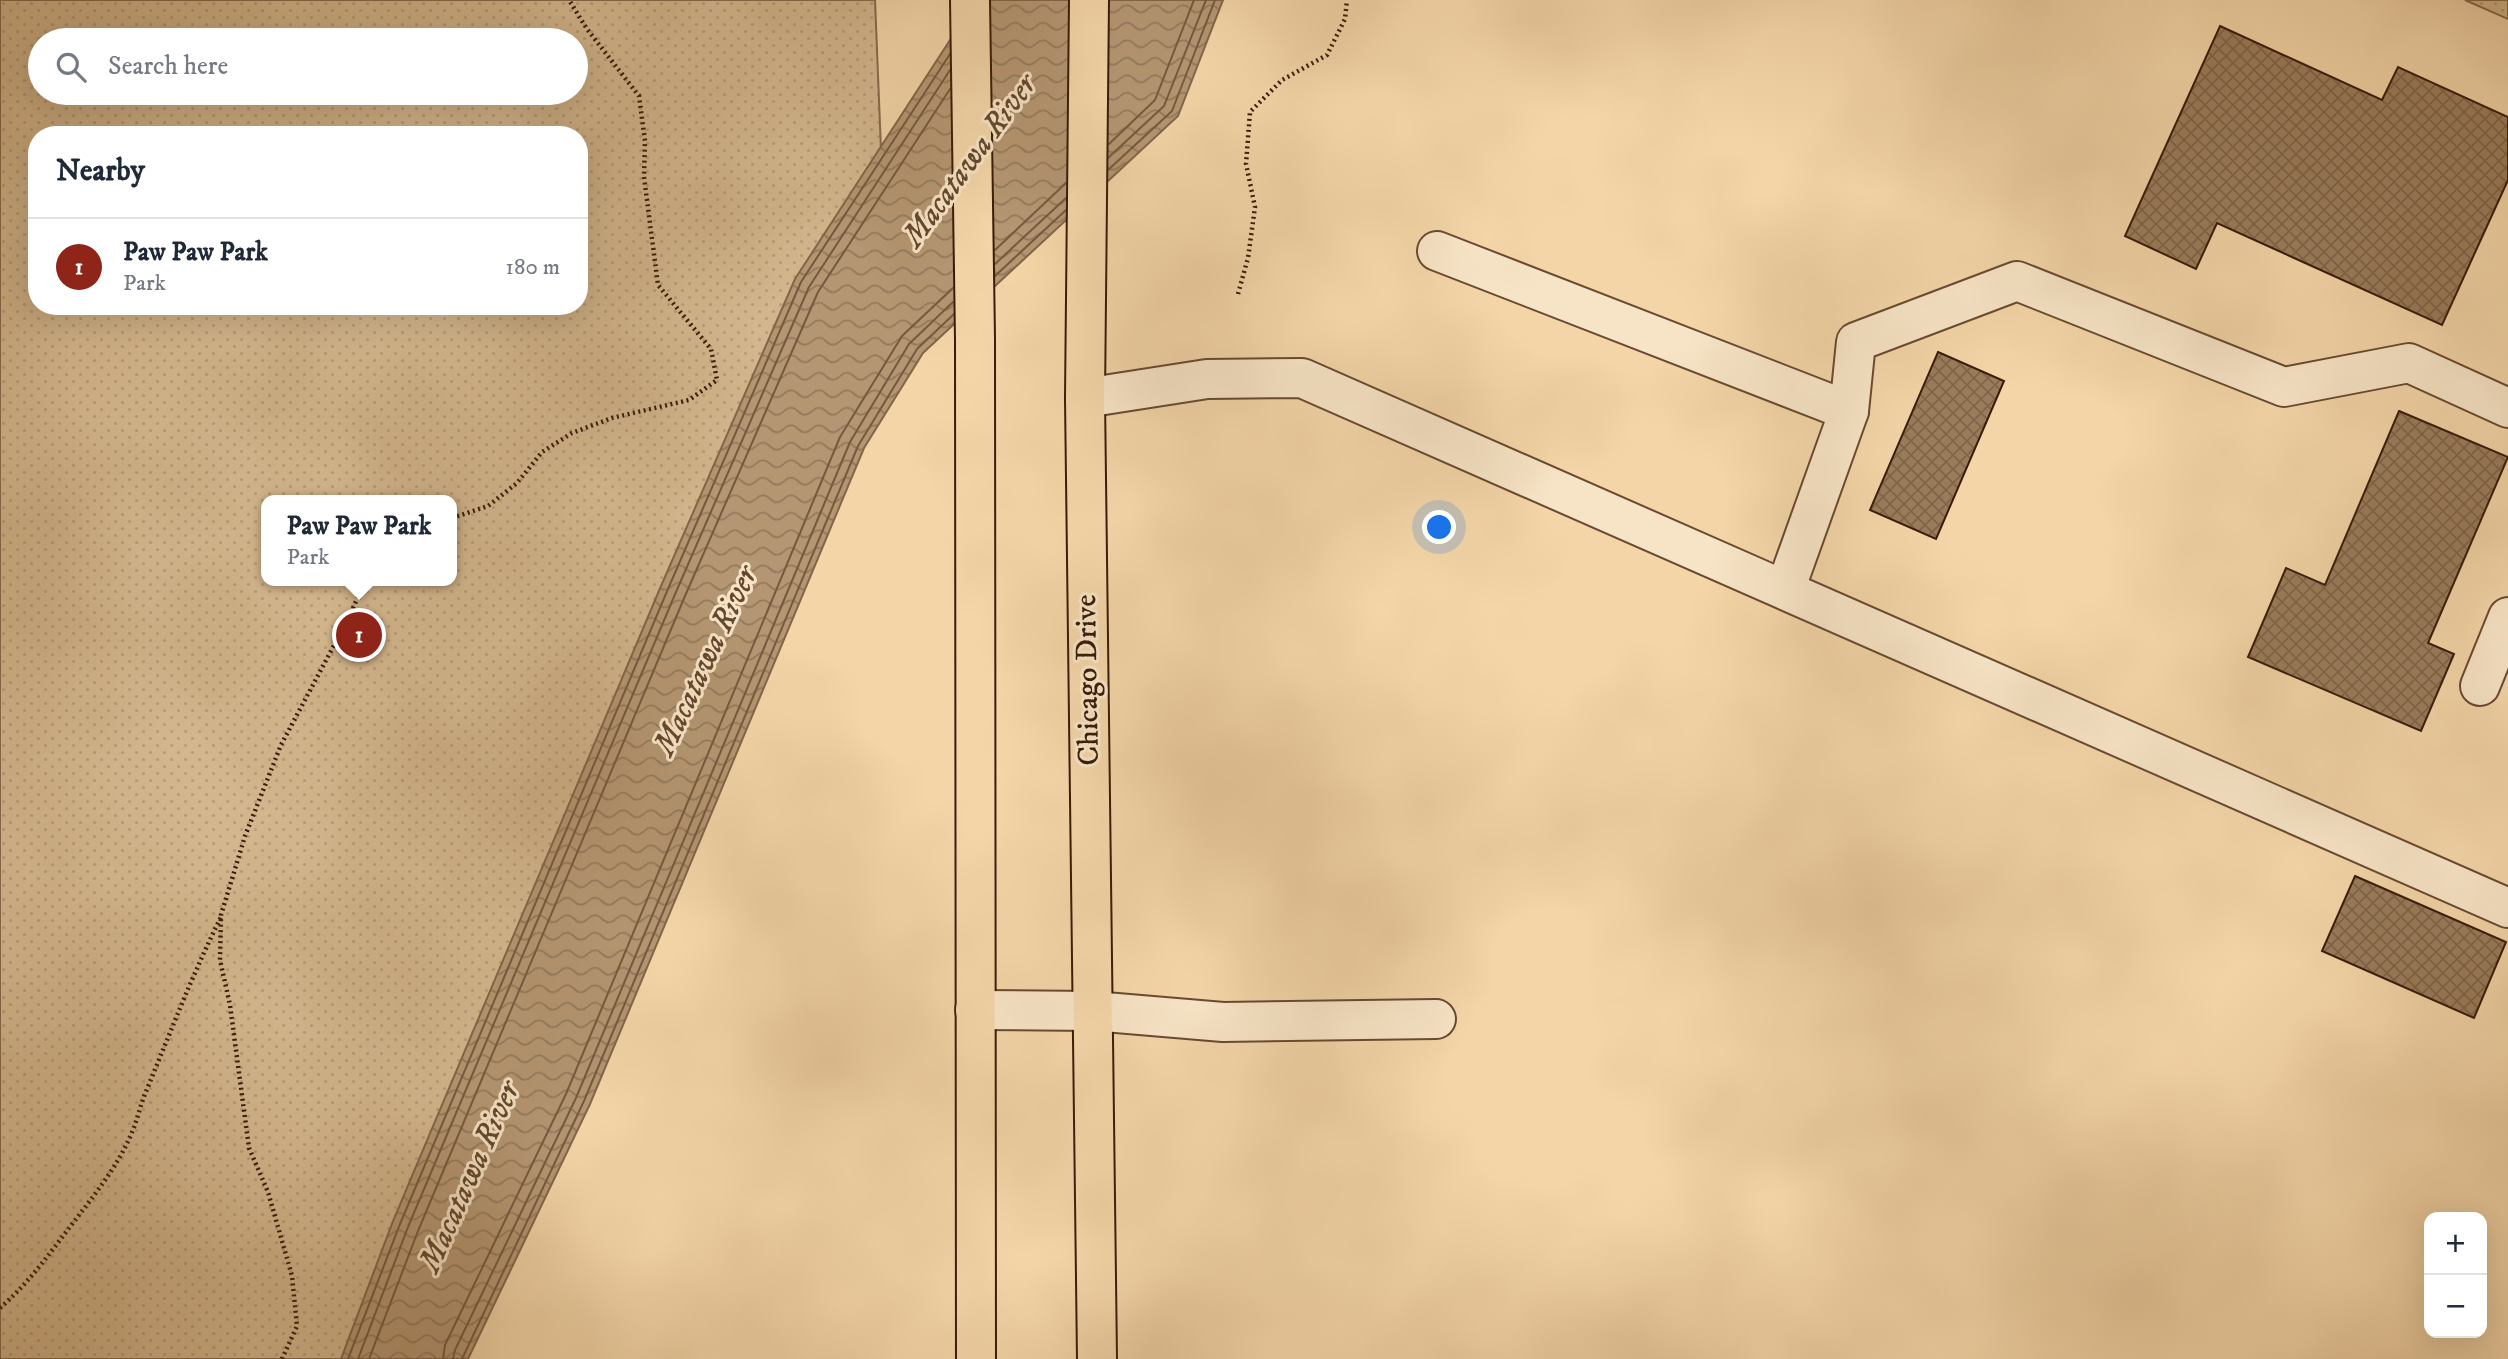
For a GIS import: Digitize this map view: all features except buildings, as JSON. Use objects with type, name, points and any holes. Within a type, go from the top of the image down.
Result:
[{"type":"main road","points":[[970,0],[975,339],[976,1359]]},
{"type":"main road","name":"Chicago Drive","points":[[1089,0],[1085,398],[1097,1359]]},
{"type":"lane","points":[[1437,251],[1849,411]]},
{"type":"lane","points":[[1785,590],[1849,411],[1856,342],[2017,281],[2284,387],[2409,363],[2508,408]]},
{"type":"lane","points":[[1085,398],[1208,379],[1302,378],[2508,908]]},
{"type":"lane","points":[[2480,686],[2508,617]]},
{"type":"lane","points":[[975,1010],[1093,1011],[1223,1021],[1436,1019]]},
{"type":"path","points":[[569,0],[586,28]]},
{"type":"path","points":[[1238,294],[1248,258],[1255,206],[1246,164],[1250,112],[1282,80],[1327,55],[1345,19],[1347,0]]},
{"type":"path","points":[[457,516],[488,506],[517,483],[542,452],[572,433],[612,418],[688,400],[717,380],[711,349],[658,285],[644,177],[645,141],[639,96],[588,30]]},
{"type":"path","points":[[0,1308],[24,1287],[52,1251],[107,1177],[129,1140],[197,964],[222,915],[245,836],[281,745],[363,586]]},
{"type":"path","points":[[222,915],[220,961],[230,1005],[249,1147],[268,1192],[292,1276],[298,1326],[282,1359]]},
{"type":"shaded area","points":[[0,0],[875,0],[886,275],[388,1359],[0,1359]]},
{"type":"shaded area","points":[[2465,0],[2508,0],[2508,19]]},
{"type":"water","name":"Macatawa River","points":[[976,0],[1223,0],[1178,116],[923,353],[864,448],[590,1104],[468,1359],[341,1359],[393,1221],[661,586],[795,279]]},
{"type":"place","name":"Paw Paw Park","points":[[359,635]]}]
